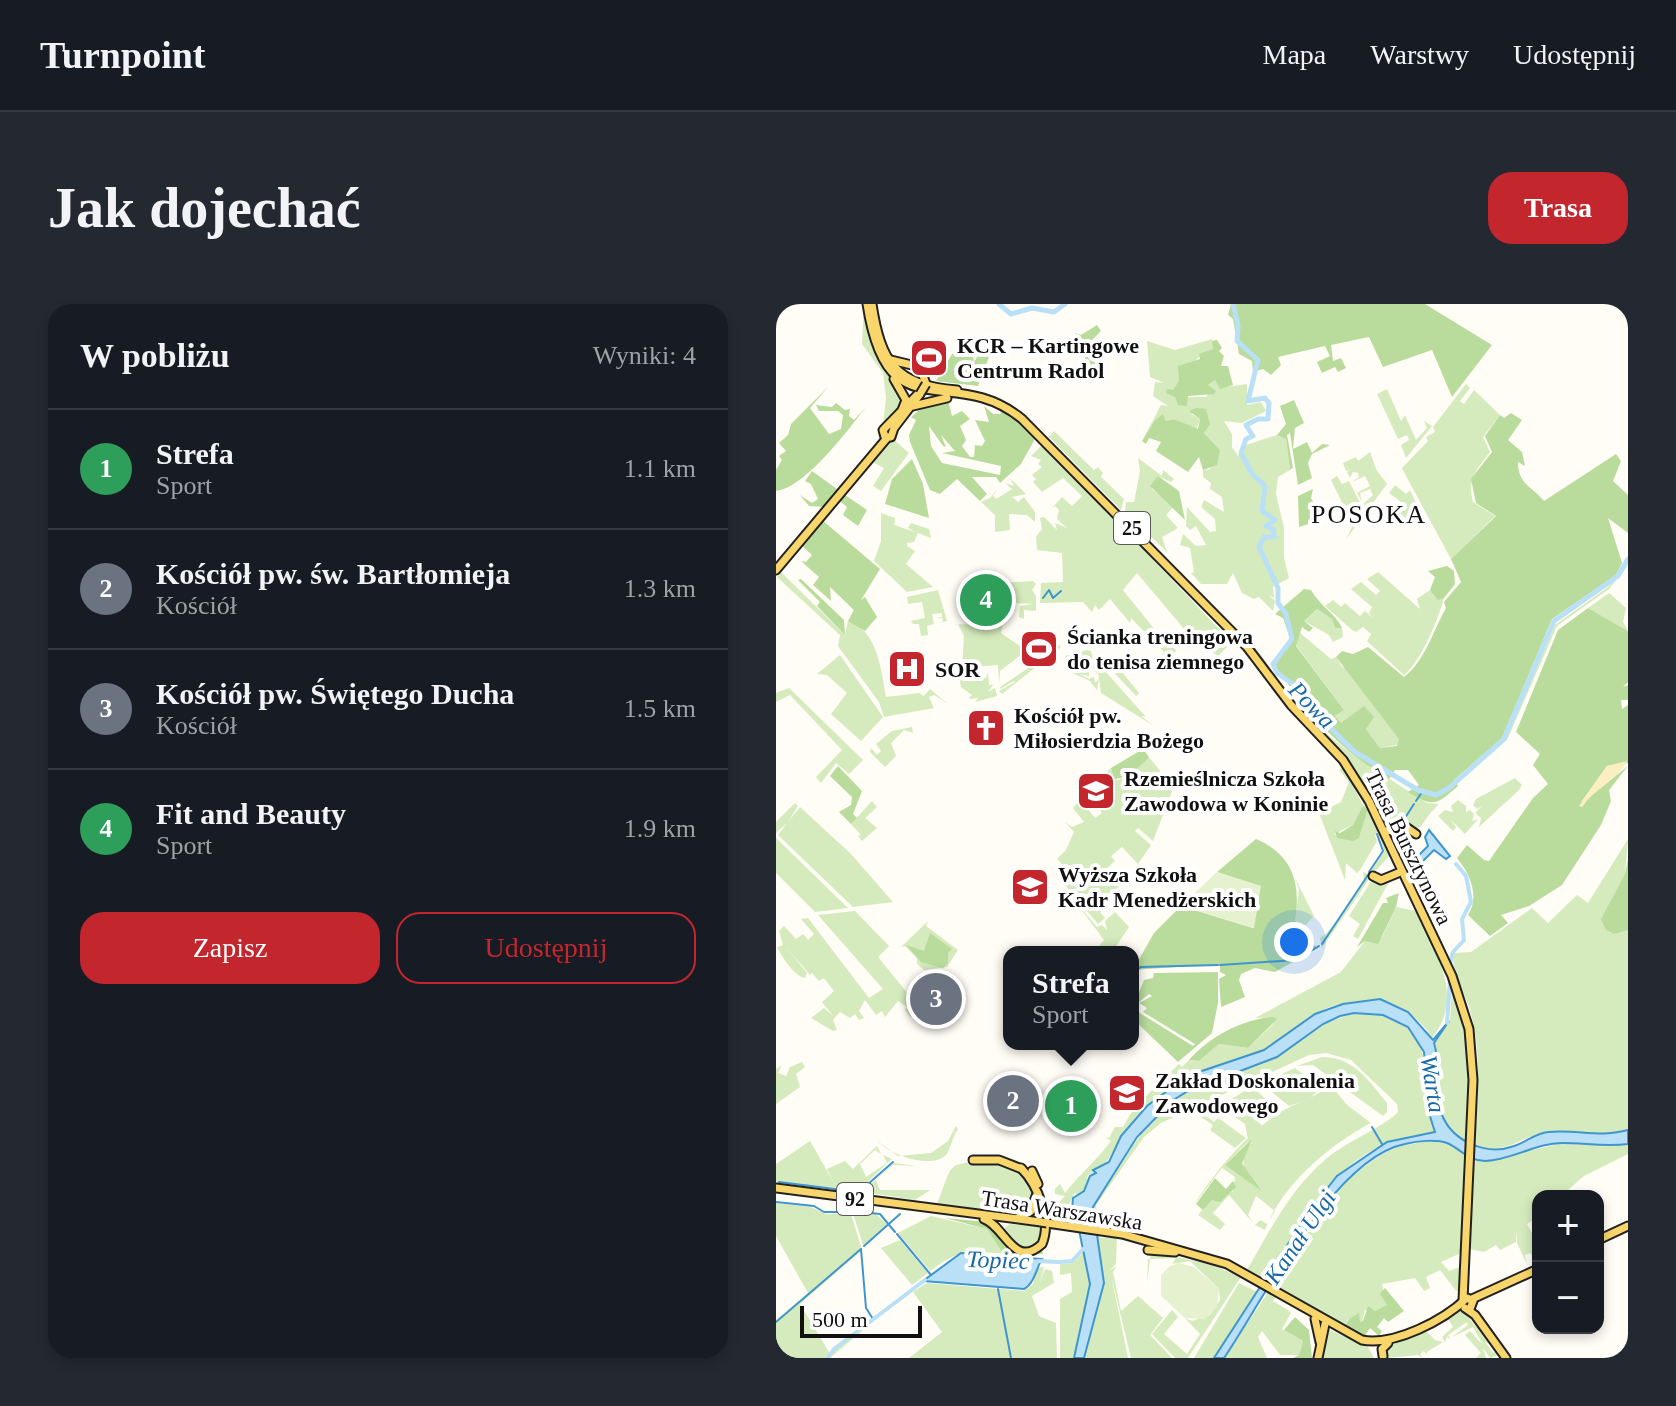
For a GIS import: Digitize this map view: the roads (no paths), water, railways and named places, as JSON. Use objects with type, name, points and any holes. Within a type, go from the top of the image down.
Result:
[{"type":"main road","points":[[869,304],[882,349],[893,366],[914,381],[966,392]]},
{"type":"main road","points":[[869,304],[873,345],[906,400],[903,414]]},
{"type":"main road","name":"25","points":[[869,304],[878,344],[893,369],[920,387],[954,394]]},
{"type":"main road","points":[[776,570],[925,383],[920,367],[894,362],[882,349]]},
{"type":"main road","points":[[914,381],[906,373],[910,367],[920,370],[925,383]]},
{"type":"main road","points":[[892,375],[918,392],[954,394]]},
{"type":"main road","name":"Trasa Bursztynowa","points":[[954,394],[966,392],[1000,401],[1025,417],[1243,639],[1291,701],[1349,763],[1390,834],[1401,872],[1412,890]]},
{"type":"main road","points":[[903,414],[921,402],[954,394]]},
{"type":"main road","name":"Trasa Bursztynowa","points":[[954,394],[991,400],[1026,423],[1251,652],[1291,705],[1350,769],[1395,852],[1458,985],[1474,1045],[1476,1080],[1467,1300]]},
{"type":"main road","points":[[1390,834],[1406,827],[1416,834]]},
{"type":"main road","points":[[1373,876],[1381,880],[1401,872]]},
{"type":"main road","points":[[973,1160],[995,1159],[1021,1168],[1038,1192],[1042,1227],[1040,1244],[1024,1249],[1009,1242],[1003,1228],[1012,1220],[1030,1213],[1038,1192]]},
{"type":"main road","points":[[1011,1164],[1038,1192]]},
{"type":"main road","points":[[984,1219],[995,1224],[1015,1249],[1029,1251],[1042,1244],[1044,1219],[1038,1195],[1021,1168]]},
{"type":"main road","points":[[1032,1171],[1048,1216],[1057,1225]]},
{"type":"main road","name":"Trasa Warszawska","points":[[776,1190],[984,1219],[1012,1220]]},
{"type":"main road","name":"Trasa Warszawska","points":[[776,1190],[1068,1226],[1189,1250],[1249,1277],[1325,1328]]},
{"type":"main road","points":[[1604,1237],[1628,1226]]},
{"type":"main road","name":"Trasa Warszawska","points":[[1125,1236],[1175,1252],[1189,1250]]},
{"type":"main road","points":[[1148,1250],[1175,1252]]},
{"type":"main road","points":[[1325,1328],[1358,1339],[1384,1341],[1532,1272]]},
{"type":"main road","name":"Trasa Warszawska","points":[[1282,1297],[1325,1328]]},
{"type":"main road","points":[[1383,1356],[1382,1348],[1388,1343],[1467,1300]]},
{"type":"main road","points":[[1467,1300],[1508,1358]]},
{"type":"main road","points":[[1325,1328],[1359,1343],[1388,1343]]},
{"type":"main road","points":[[1318,1358],[1325,1328]]},
{"type":"water","points":[[1429,830],[1450,856],[1446,859],[1434,850],[1418,866],[1413,861],[1428,846],[1425,837]]},
{"type":"water","points":[[1380,999],[1408,1012],[1433,1040],[1449,1021],[1434,1043],[1437,1098],[1447,1124],[1462,1139],[1482,1148],[1504,1149],[1548,1132],[1608,1133],[1628,1130],[1628,1144],[1552,1144],[1485,1161],[1469,1157],[1447,1143],[1426,1141],[1405,1144],[1378,1155],[1352,1175],[1327,1202],[1280,1268],[1224,1358],[1214,1358],[1308,1213],[1337,1176],[1387,1142],[1435,1132],[1428,1110],[1424,1052],[1408,1027],[1383,1015],[1354,1013],[1340,1016],[1323,1024],[1277,1057],[1188,1091],[1172,1101],[1137,1137],[1093,1207],[1104,1283],[1084,1358],[1074,1358],[1090,1284],[1079,1230],[1080,1214],[1072,1209],[1073,1198],[1084,1191],[1090,1176],[1096,1173],[1093,1170],[1109,1162],[1121,1136],[1147,1106],[1187,1076],[1264,1050],[1315,1014],[1343,1004]]},
{"type":"water","points":[[961,1253],[1042,1259],[1033,1279],[1024,1289],[923,1281]]},
{"type":"waterway","name":"Powa","points":[[999,304],[1011,314],[1032,308],[1054,312],[1065,304]]},
{"type":"waterway","name":"Powa","points":[[1233,304],[1238,326],[1237,341],[1258,360],[1248,401],[1265,398],[1269,403],[1268,419],[1258,419],[1246,425],[1253,436],[1246,439],[1241,453],[1252,474],[1265,486],[1262,511],[1275,520],[1266,526],[1274,530],[1274,537],[1264,537],[1259,547],[1278,588],[1278,603],[1286,614],[1292,639],[1273,664],[1277,673],[1302,690],[1312,710],[1355,752],[1418,790],[1436,795],[1449,788],[1504,739],[1554,621],[1618,576],[1628,559]]},
{"type":"waterway","points":[[1043,598],[1049,590],[1053,598],[1061,591]]},
{"type":"waterway","points":[[1416,801],[1422,792]]},
{"type":"waterway","points":[[1391,827],[1403,821],[1414,804]]},
{"type":"waterway","points":[[1369,872],[1383,851],[1377,834]]},
{"type":"waterway","points":[[1454,951],[1464,940],[1462,919],[1471,902],[1466,876],[1456,864]]},
{"type":"waterway","points":[[1322,944],[1368,875]]},
{"type":"waterway","points":[[1220,965],[1295,960],[1319,946]]},
{"type":"waterway","points":[[1449,968],[1453,952]]},
{"type":"waterway","points":[[1139,968],[1218,965]]},
{"type":"waterway","points":[[1447,1023],[1450,980]]},
{"type":"waterway","points":[[1372,1127],[1382,1144]]},
{"type":"waterway","points":[[779,1182],[859,1192],[893,1162]]},
{"type":"waterway","points":[[776,1202],[814,1206],[824,1212],[850,1212]]},
{"type":"waterway","points":[[852,1211],[880,1214],[895,1232]]},
{"type":"waterway","points":[[864,1246],[900,1214]]},
{"type":"waterway","points":[[897,1234],[931,1275]]},
{"type":"waterway","name":"Topiec","points":[[1060,1262],[1072,1261],[1087,1245]]},
{"type":"waterway","points":[[776,1322],[861,1249],[866,1308],[873,1319]]},
{"type":"waterway","name":"Topiec","points":[[1038,1261],[1058,1262]]},
{"type":"waterway","name":"Topiec","points":[[828,1358],[834,1349],[925,1280]]},
{"type":"waterway","points":[[998,1289],[1011,1358]]},
{"type":"place","name":"KCR – Kartingowe Centrum Radol","points":[[929,358]]},
{"type":"place","name":"Fit and Beauty","points":[[986,600]]},
{"type":"place","name":"Ścianka treningowa do tenisa ziemnego","points":[[1039,649]]},
{"type":"place","name":"SOR","points":[[907,669]]},
{"type":"place","name":"Kościół pw. Miłosierdzia Bożego","points":[[986,728]]},
{"type":"place","name":"Rzemieślnicza Szkoła Zawodowa w Koninie","points":[[1096,791]]},
{"type":"place","name":"Wyższa Szkoła Kadr Menedżerskich","points":[[1030,887]]},
{"type":"place","name":"Kościół pw. Świętego Ducha","points":[[936,999]]},
{"type":"place","name":"Zakład Doskonalenia Zawodowego","points":[[1127,1093]]},
{"type":"place","name":"Kościół pw. św. Bartłomieja","points":[[1013,1101]]},
{"type":"place","name":"Strefa","points":[[1071,1106]]},
{"type":"district","name":"POSOKA","points":[[1369,514]]},
{"type":"water label","name":"Warta","points":[[1433,1084]]},
{"type":"water label","name":"Kanał Ulgi","points":[[1300,1237]]}]
